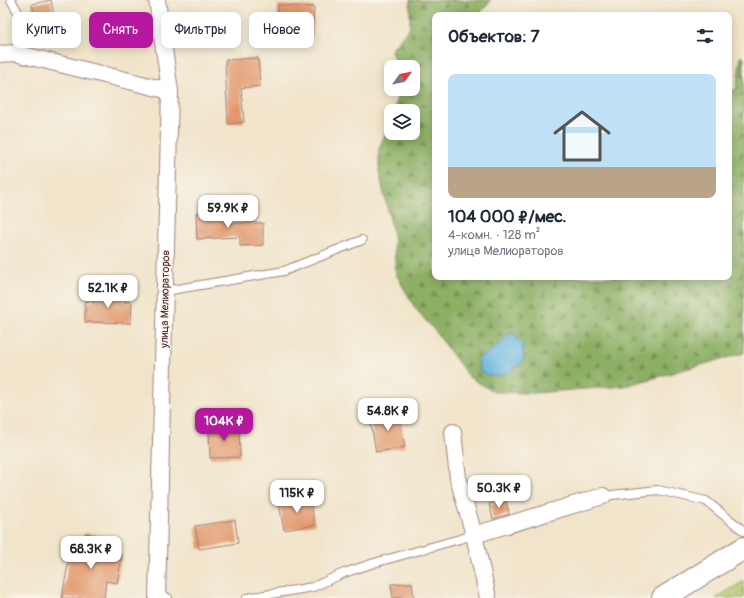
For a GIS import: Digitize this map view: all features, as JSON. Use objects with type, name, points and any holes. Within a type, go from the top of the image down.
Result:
[{"type":"main road","points":[[663,598],[744,548]]},
{"type":"street","name":"улица Мелиораторов","points":[[157,0],[170,91],[165,291],[161,597]]},
{"type":"street","points":[[7,53],[170,91]]},
{"type":"street","points":[[453,432],[458,478],[474,534],[488,598]]},
{"type":"street","points":[[474,534],[603,496]]},
{"type":"lane","points":[[7,53],[24,42],[18,24],[18,12],[11,0]]},
{"type":"lane","points":[[165,291],[284,271],[362,240]]},
{"type":"lane","points":[[603,496],[658,490],[706,501],[744,531]]},
{"type":"lane","points":[[247,598],[313,587],[374,563],[474,534]]},
{"type":"green space","points":[[410,0],[491,0],[481,12],[432,12],[432,280],[732,280],[732,91],[736,89],[741,57],[744,57],[744,353],[625,386],[533,393],[494,392],[469,377],[435,331],[415,308],[396,274],[393,233],[379,172],[379,149],[384,137],[384,140],[420,140],[420,104],[396,104],[397,96],[420,96],[420,60],[394,60],[391,50],[410,27]]},
{"type":"green space","points":[[744,581],[744,598],[716,598]]},
{"type":"water","points":[[512,331],[523,346],[524,360],[509,372],[498,376],[492,376],[480,371],[478,359],[496,347]]},
{"type":"building","points":[[51,0],[53,12],[34,12],[32,4]]},
{"type":"building","points":[[278,5],[314,7],[314,12],[278,12]]},
{"type":"building","points":[[258,58],[260,86],[241,88],[244,122],[228,124],[225,60]]},
{"type":"building","points":[[228,211],[228,223],[263,223],[263,245],[240,246],[240,237],[197,239],[196,213]]},
{"type":"building","points":[[94,293],[124,293],[124,302],[132,302],[131,323],[85,322],[85,301],[94,301]]},
{"type":"building","points":[[399,413],[405,447],[376,452],[370,418]]},
{"type":"building","points":[[239,427],[240,457],[210,458],[209,428]]},
{"type":"building","points":[[310,499],[315,525],[284,530],[279,504]]},
{"type":"building","points":[[506,500],[509,514],[493,519],[489,504]]},
{"type":"building","points":[[235,520],[238,543],[199,549],[195,526]]},
{"type":"building","points":[[85,533],[104,537],[102,551],[122,555],[117,583],[106,581],[104,598],[62,598],[70,552],[81,554]]},
{"type":"building","points":[[412,583],[414,598],[393,598],[391,584]]}]
